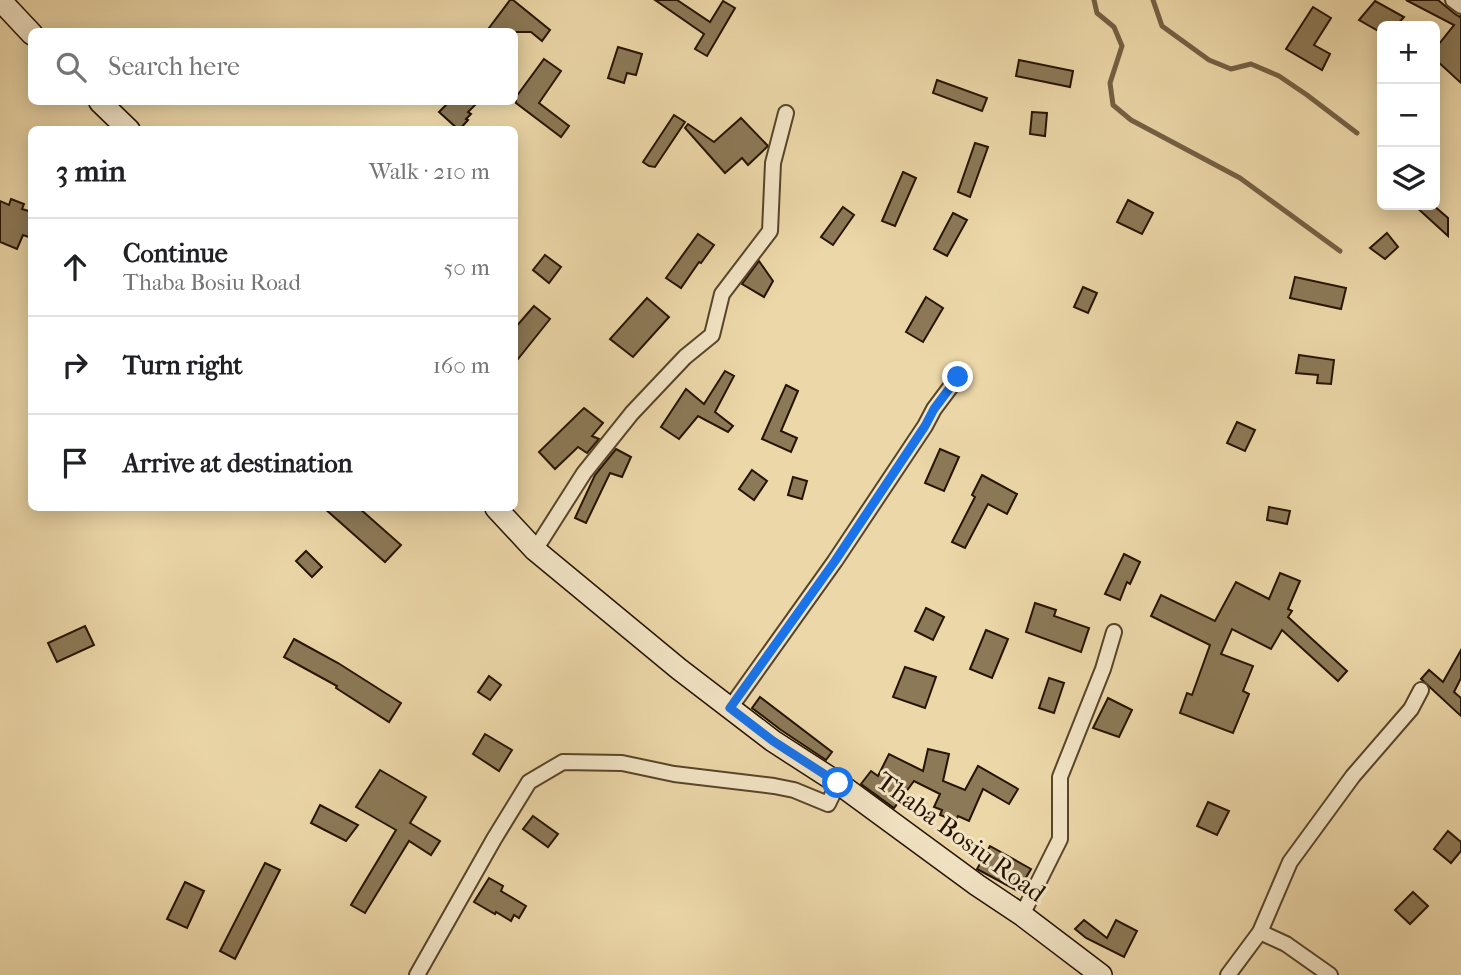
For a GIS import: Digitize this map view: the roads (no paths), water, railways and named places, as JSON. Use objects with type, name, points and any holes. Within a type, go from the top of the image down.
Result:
[{"type":"street","points":[[0,0],[28,30]]},
{"type":"street","points":[[1453,0],[1461,6]]},
{"type":"street","points":[[103,105],[125,126]]},
{"type":"street","points":[[535,550],[584,473],[627,419],[677,365],[712,335],[723,294],[770,231],[773,163],[786,113]]},
{"type":"street","points":[[730,708],[835,561],[934,409],[958,377]]},
{"type":"street","name":"Thaba Bosiu Road","points":[[499,511],[535,550],[679,669],[773,741],[838,783],[1101,975]]},
{"type":"street","points":[[1022,915],[1060,839],[1060,777],[1103,669],[1114,632]]},
{"type":"street","points":[[1228,975],[1260,932],[1290,862],[1353,776],[1411,709],[1421,690]]},
{"type":"street","points":[[418,975],[494,839],[530,782],[563,762],[622,763],[674,774],[774,786],[794,790],[828,804],[838,783]]},
{"type":"street","points":[[1260,932],[1286,944],[1330,975]]},
{"type":"waterway","points":[[1094,0],[1097,13],[1114,27],[1122,46],[1110,83],[1113,105],[1131,120],[1240,178],[1340,251]]},
{"type":"waterway","points":[[1153,0],[1162,26],[1209,60],[1231,69],[1251,64],[1279,76],[1357,133]]}]
